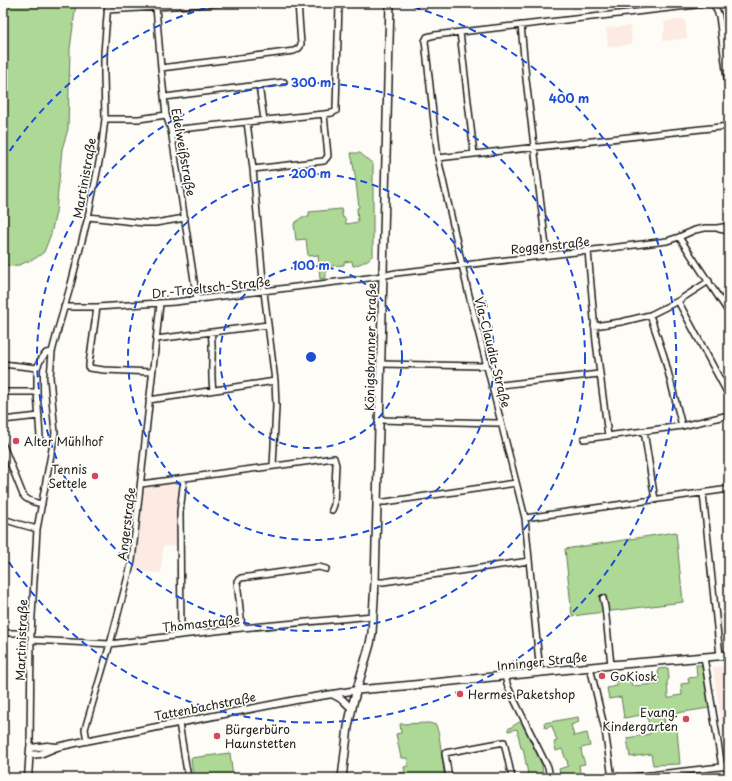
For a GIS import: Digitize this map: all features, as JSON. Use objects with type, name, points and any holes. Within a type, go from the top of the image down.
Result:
[{"type":"main road","name":"Königsbrunner Straße","points":[[342,778],[348,727],[370,644],[376,582],[390,3]]},
{"type":"main road","name":"Inninger Straße","points":[[357,690],[729,655]]},
{"type":"street","name":"Martinistraße","points":[[28,778],[30,752],[31,633],[37,529],[54,433],[50,377],[52,352],[88,217],[101,152],[105,120],[104,53],[108,3]]},
{"type":"street","points":[[107,10],[223,3]]},
{"type":"street","points":[[161,68],[294,51],[298,49],[301,44],[298,3]]},
{"type":"street","points":[[171,130],[324,114],[336,111],[339,3]]},
{"type":"street","points":[[474,154],[460,32],[711,4],[715,6],[719,16],[729,93]]},
{"type":"street","name":"Edelweißstraße","points":[[156,7],[166,114],[171,130],[197,300]]},
{"type":"street","points":[[521,25],[547,255]]},
{"type":"street","name":"Via-Claudia-Straße","points":[[460,32],[427,37],[425,41],[438,158],[462,265],[524,518],[540,673]]},
{"type":"street","points":[[164,97],[284,82]]},
{"type":"street","points":[[259,85],[264,120]]},
{"type":"street","points":[[105,120],[139,120],[166,114]]},
{"type":"street","points":[[254,170],[324,161],[328,156],[324,114]]},
{"type":"street","points":[[248,122],[254,170],[264,292],[276,406],[273,466]]},
{"type":"street","points":[[438,158],[729,126]]},
{"type":"street","points":[[88,217],[144,223],[155,223],[185,218]]},
{"type":"street","name":"Roggenstraße","points":[[383,275],[667,241],[695,230],[729,226]]},
{"type":"street","name":"Roggenstraße","points":[[717,228],[729,231]]},
{"type":"street","points":[[679,237],[729,313]]},
{"type":"street","points":[[588,251],[599,374],[608,436]]},
{"type":"street","name":"Dr.-Troeltsch-Straße","points":[[64,307],[160,304],[264,292],[383,275]]},
{"type":"street","points":[[594,326],[621,322],[650,315],[678,301],[709,281]]},
{"type":"street","points":[[678,301],[729,396]]},
{"type":"street","name":"Angerstraße","points":[[87,741],[85,729],[132,561],[160,304]]},
{"type":"street","points":[[97,307],[89,368],[152,372]]},
{"type":"street","points":[[650,315],[664,356],[682,426]]},
{"type":"street","points":[[156,339],[268,325]]},
{"type":"street","points":[[211,332],[213,390]]},
{"type":"street","points":[[40,438],[37,368],[40,360],[46,353],[52,352]]},
{"type":"street","points":[[3,364],[37,368]]},
{"type":"street","points":[[381,364],[486,365]]},
{"type":"street","points":[[492,386],[599,374]]},
{"type":"street","points":[[149,400],[274,381]]},
{"type":"street","points":[[3,392],[37,392]]},
{"type":"street","points":[[584,439],[682,426],[729,414]]},
{"type":"street","points":[[3,420],[39,416]]},
{"type":"street","points":[[379,420],[501,423]]},
{"type":"street","points":[[644,431],[655,500]]},
{"type":"street","points":[[3,445],[23,495],[29,500],[42,504]]},
{"type":"street","points":[[141,484],[334,458],[336,465],[334,505],[332,510]]},
{"type":"street","points":[[181,635],[180,512],[184,478]]},
{"type":"street","points":[[377,502],[516,483]]},
{"type":"street","points":[[524,518],[729,489]]},
{"type":"street","points":[[703,493],[720,656]]},
{"type":"street","points":[[3,518],[37,529]]},
{"type":"street","points":[[376,582],[529,561]]},
{"type":"street","points":[[242,628],[237,581],[241,578],[319,567],[326,569]]},
{"type":"street","points":[[603,598],[611,665]]},
{"type":"street","name":"Thomastraße","points":[[31,640],[110,644],[242,628],[373,616]]},
{"type":"street","points":[[3,633],[31,633]]},
{"type":"street","points":[[704,657],[722,767]]},
{"type":"street","points":[[590,667],[605,730],[612,778]]},
{"type":"street","points":[[506,676],[508,687],[548,767],[550,778]]},
{"type":"street","name":"Tattenbachstraße","points":[[30,752],[40,754],[57,747],[180,722],[357,690]]},
{"type":"street","points":[[332,694],[343,700],[352,709]]},
{"type":"street","points":[[180,722],[188,778]]},
{"type":"street","points":[[449,778],[445,753],[504,742],[512,778]]},
{"type":"street","points":[[624,778],[729,766]]},
{"type":"shaded area","points":[[571,3],[641,3],[572,11]]},
{"type":"shaded area","points":[[685,19],[687,38],[663,41],[665,27],[664,22]]},
{"type":"shaded area","points":[[630,26],[632,44],[608,47],[606,28]]},
{"type":"shaded area","points":[[175,482],[180,489],[177,546],[163,546],[161,573],[135,571],[144,491],[149,486]]},
{"type":"shaded area","points":[[729,666],[729,761],[727,761],[713,667]]},
{"type":"green space","points":[[3,3],[76,3],[70,49],[68,129],[62,149],[56,212],[51,234],[44,252],[36,258],[19,265],[3,266]]},
{"type":"green space","points":[[351,153],[360,153],[373,164],[373,255],[362,263],[354,266],[352,261],[344,262],[344,265],[330,267],[327,270],[326,278],[320,279],[318,255],[308,256],[306,239],[296,240],[294,224],[302,217],[309,217],[309,212],[341,209],[346,224],[358,222],[357,208],[359,207]]},
{"type":"green space","points":[[676,532],[683,602],[572,616],[565,549]]},
{"type":"green space","points":[[696,665],[703,665],[709,708],[664,715],[665,727],[675,726],[675,730],[677,730],[680,764],[653,765],[651,754],[630,757],[627,738],[650,734],[647,714],[624,718],[621,697],[609,699],[607,688],[617,686],[616,678],[630,677],[632,686],[659,684],[658,669],[668,668],[668,698],[673,698],[674,696],[682,695],[681,684],[689,683],[688,678],[697,677]]},
{"type":"green space","points":[[578,717],[579,722],[571,725],[574,736],[587,733],[590,746],[581,748],[585,764],[579,765],[581,778],[568,778],[568,776],[561,777],[559,769],[568,766],[567,760],[562,749],[556,751],[554,742],[557,741],[552,726],[545,728],[544,723]]},
{"type":"green space","points":[[521,721],[542,765],[543,774],[538,777],[519,778],[519,776],[528,774],[523,748],[521,748],[517,729],[508,731],[508,729]]},
{"type":"green space","points":[[429,723],[436,725],[439,735],[445,778],[399,778],[399,773],[405,772],[404,767],[408,766],[407,758],[401,758],[396,734],[401,733],[400,724]]},
{"type":"green space","points":[[230,753],[233,778],[193,778],[191,758]]},
{"type":"place","name":"Alter Mühlhof","points":[[16,441]]},
{"type":"place","name":"Tennis Settele","points":[[95,476]]},
{"type":"place","name":"GoKiosk","points":[[602,676]]},
{"type":"place","name":"Hermes Paketshop","points":[[460,694]]},
{"type":"place","name":"Evang. Kindergarten","points":[[686,719]]},
{"type":"place","name":"Bürgerbüro Haunstetten","points":[[217,736]]}]
